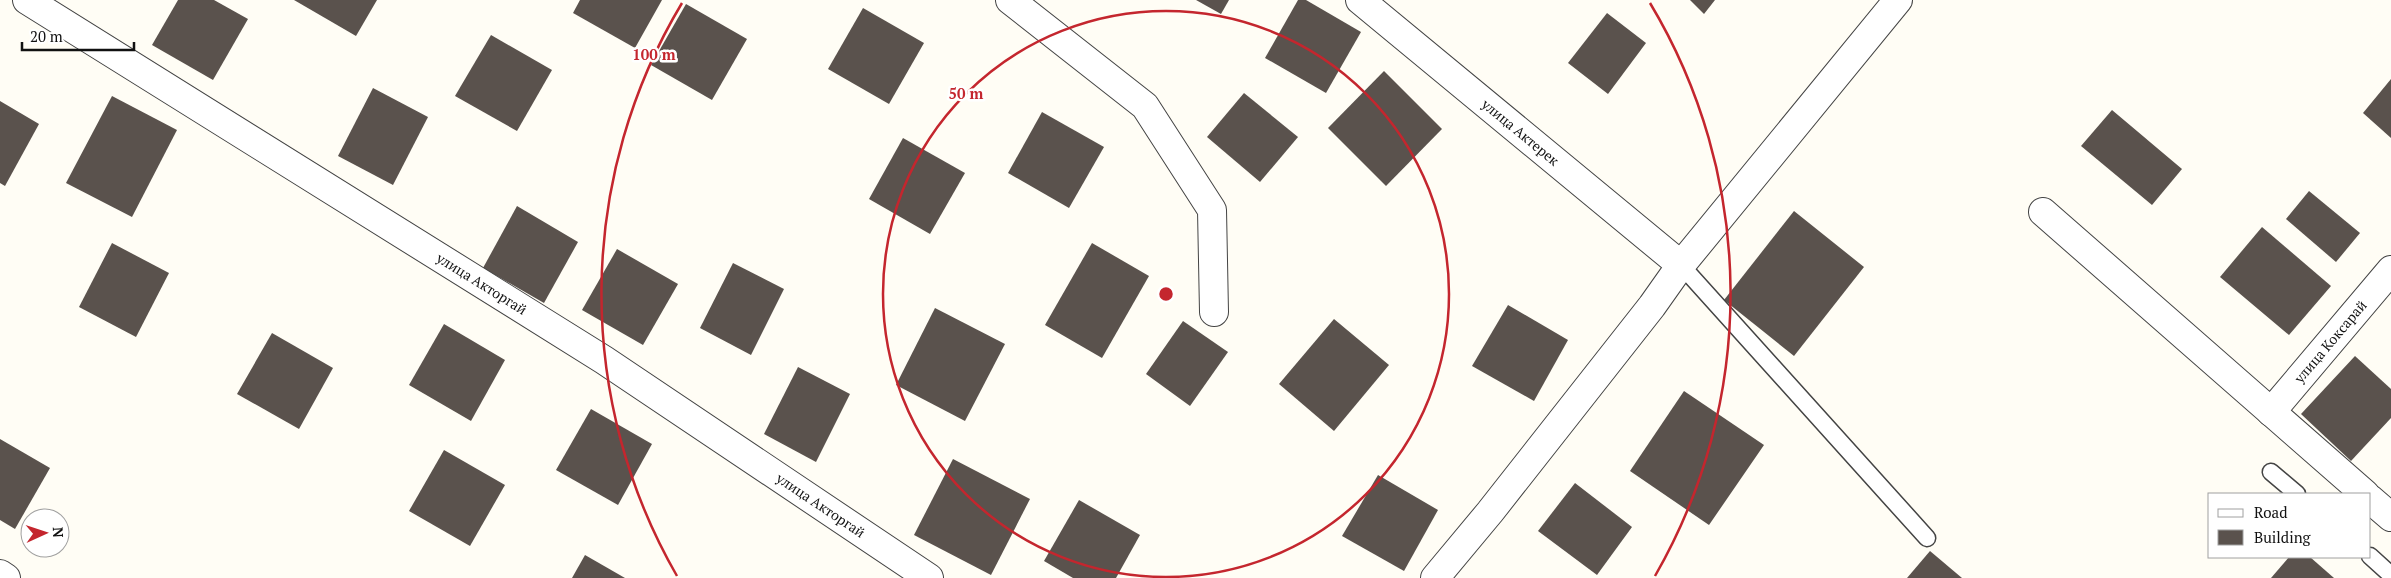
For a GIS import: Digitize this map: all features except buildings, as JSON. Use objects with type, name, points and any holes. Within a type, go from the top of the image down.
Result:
[{"type":"street","name":"улица Акторгай","points":[[27,0],[595,354],[929,578]]},
{"type":"street","points":[[1010,0],[1145,106],[1212,210],[1214,312]]},
{"type":"street","name":"улица Актерек","points":[[1360,0],[1681,265]]},
{"type":"street","points":[[1435,578],[1490,512],[1634,329],[1681,265],[1898,0]]},
{"type":"street","points":[[2043,212],[2364,493]]},
{"type":"street","name":"улица Коксарай","points":[[2271,412],[2391,270]]},
{"type":"street","points":[[2371,500],[2391,517]]},
{"type":"street","points":[[0,574],[6,578]]},
{"type":"lane","points":[[1681,265],[1926,538]]},
{"type":"lane","points":[[2271,472],[2296,493]]},
{"type":"lane","points":[[2371,557],[2391,574]]}]
